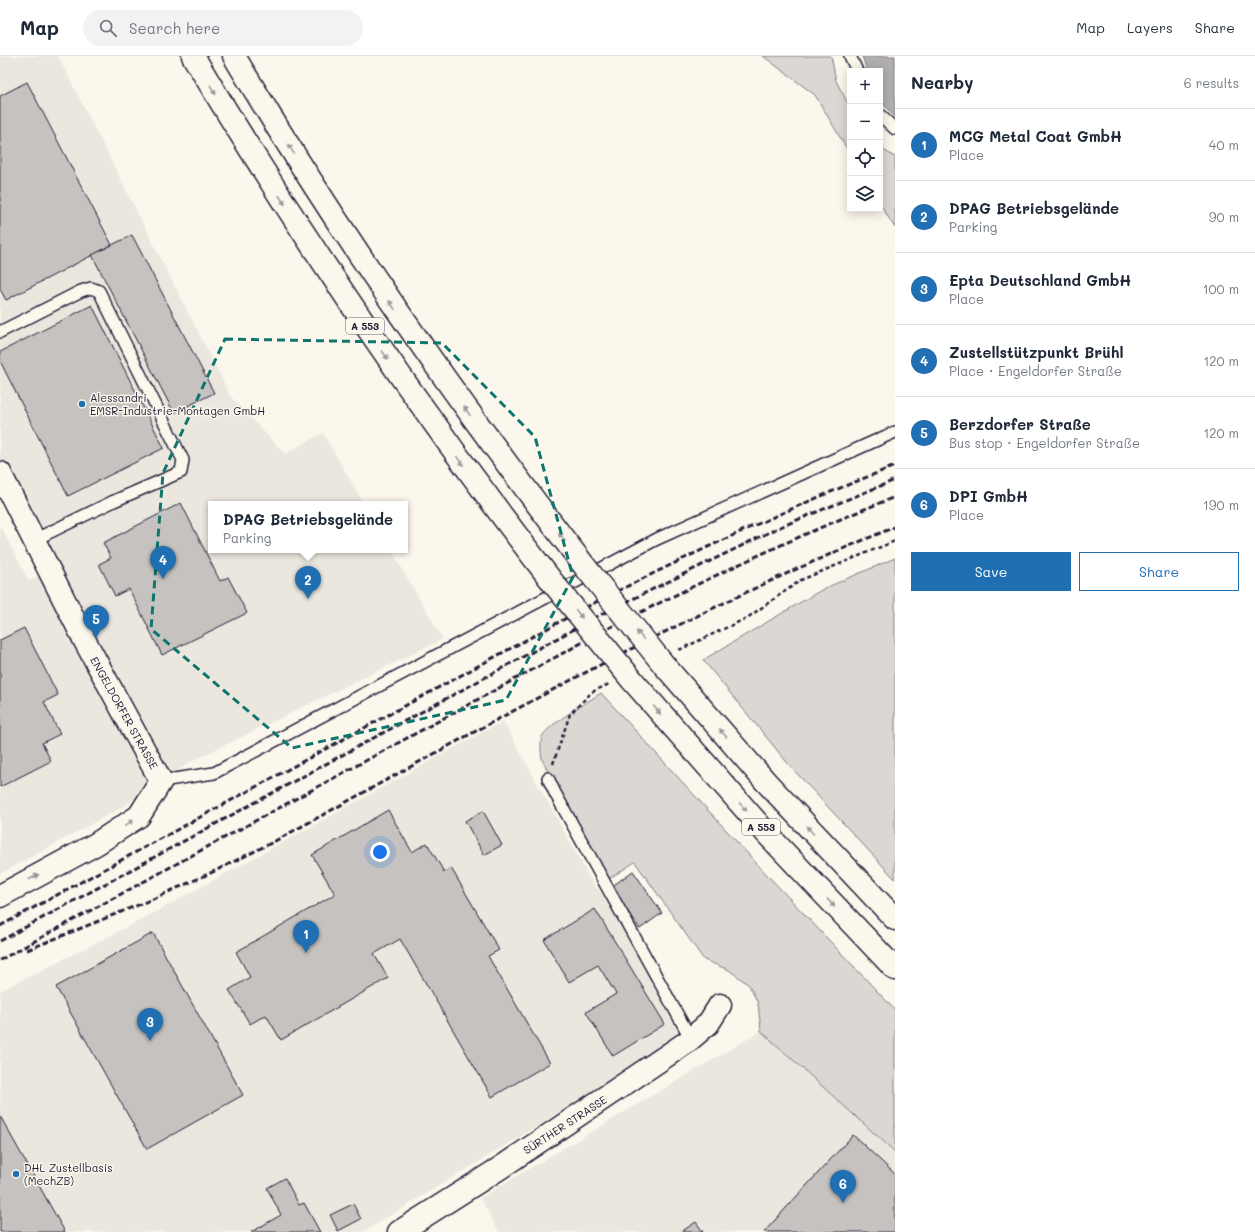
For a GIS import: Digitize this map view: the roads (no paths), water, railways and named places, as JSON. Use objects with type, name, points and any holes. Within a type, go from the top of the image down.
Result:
[{"type":"main road","name":"A 553","points":[[193,56],[258,164],[371,336],[491,504],[554,584],[623,681],[895,969]]},
{"type":"main road","name":"A 553","points":[[234,56],[293,153],[392,305],[508,467],[586,568],[670,658],[766,782],[895,919]]},
{"type":"main road","name":"ENGELDORFER STRASSE","points":[[2,481],[34,540],[86,643],[161,781]]},
{"type":"main road","points":[[0,896],[96,844],[139,816],[161,781]]},
{"type":"main road","name":"SÜRTHER STRASSE","points":[[399,1232],[590,1108],[691,1039],[708,1024],[720,1005]]},
{"type":"lane","points":[[850,56],[856,68]]},
{"type":"lane","points":[[883,118],[895,130]]},
{"type":"lane","points":[[0,332],[81,292],[91,288],[99,291],[183,460],[181,472],[114,501],[34,540]]},
{"type":"lane","points":[[161,781],[214,773],[657,539],[895,432]]},
{"type":"lane","points":[[548,778],[691,1039]]},
{"type":"railway","points":[[0,926],[594,603],[743,531],[818,497],[895,466]]},
{"type":"railway","points":[[0,941],[600,615],[780,527],[895,480]]},
{"type":"railway","points":[[0,960],[609,628],[786,543],[895,497]]},
{"type":"railway","points":[[27,950],[153,899],[217,870],[275,841],[504,716],[658,635],[736,597],[895,527]]},
{"type":"place","name":"Alessandri EMSR-Industrie-Montagen GmbH","points":[[82,404]]},
{"type":"place","name":"Zustellstützpunkt Brühl","points":[[163,579]]},
{"type":"place","name":"DPAG Betriebsgelände","points":[[308,599]]},
{"type":"place","name":"Berzdorfer Straße","points":[[96,638]]},
{"type":"place","name":"MCG Metal Coat GmbH","points":[[306,953]]},
{"type":"place","name":"Epta Deutschland GmbH","points":[[150,1041]]},
{"type":"place","name":"DHL Zustellbasis (MechZB)","points":[[16,1174]]},
{"type":"place","name":"DPI GmbH","points":[[843,1203]]}]
